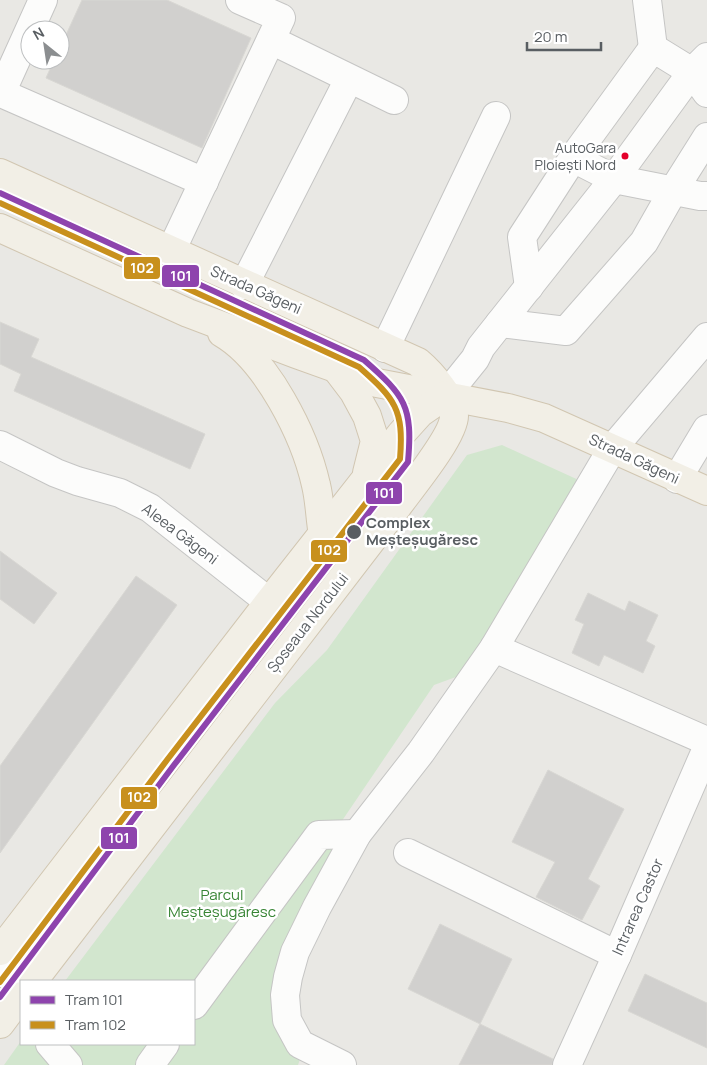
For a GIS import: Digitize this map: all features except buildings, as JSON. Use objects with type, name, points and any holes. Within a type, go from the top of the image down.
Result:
[{"type":"main road","name":"Strada Găgeni","points":[[0,173],[244,285],[418,362],[430,372],[446,395]]},
{"type":"main road","name":"Strada Găgeni","points":[[0,228],[188,313],[377,383],[446,395],[508,408],[544,418],[707,491]]},
{"type":"main road","points":[[188,313],[232,338],[254,362],[276,391],[295,424],[308,457],[316,487],[322,535]]},
{"type":"main road","points":[[335,367],[354,392],[367,416],[375,441],[365,480]]},
{"type":"main road","points":[[0,951],[365,480],[420,413],[446,395]]},
{"type":"main road","name":"Șoseaua Nordului","points":[[34,980],[397,507],[442,444],[452,427],[454,418],[454,409],[446,395]]},
{"type":"main road","points":[[0,1024],[20,997]]},
{"type":"street","points":[[43,0],[0,93],[204,182]]},
{"type":"street","points":[[171,251],[281,18],[240,0]]},
{"type":"street","points":[[528,286],[522,237],[573,158],[653,48],[647,0]]},
{"type":"street","points":[[271,40],[394,100]]},
{"type":"street","points":[[446,395],[528,286],[702,74],[653,48]]},
{"type":"street","points":[[244,285],[349,79]]},
{"type":"street","points":[[385,348],[496,116]]},
{"type":"street","points":[[500,323],[566,330],[644,242],[707,137]]},
{"type":"street","points":[[573,158],[614,179],[707,196]]},
{"type":"street","points":[[342,1065],[300,1044],[287,1020],[285,995],[288,977],[295,952],[317,907],[358,834],[422,752],[494,648],[612,448],[707,337]]},
{"type":"street","points":[[677,479],[707,429]]},
{"type":"street","name":"Aleea Găgeni","points":[[0,446],[56,473],[120,493],[150,508],[269,602]]},
{"type":"street","points":[[494,648],[707,741]]},
{"type":"street","name":"Intrarea Castor","points":[[567,1065],[707,748]]},
{"type":"street","points":[[195,1004],[319,835],[358,834]]},
{"type":"street","points":[[408,853],[617,955]]},
{"type":"street","points":[[0,970],[20,983]]},
{"type":"street","points":[[51,1045],[68,1065]]},
{"type":"street","points":[[150,1065],[164,1045]]},
{"type":"green space","name":"Parcul Meșteșugăresc","points":[[502,445],[583,482],[464,674],[434,685],[331,837],[339,847],[288,949],[301,1056],[298,1065],[4,1065],[20,1042],[20,1045],[195,1045],[195,980],[66,980],[275,703],[327,650],[467,455]]},
{"type":"tram line","name":"101","points":[[0,193],[364,360],[397,393],[407,415],[409,428],[408,462],[174,765],[0,997]]},
{"type":"tram line","name":"102","points":[[0,203],[359,367],[389,397],[398,416],[401,442],[400,459],[167,760],[0,982]]},
{"type":"place","name":"AutoGara Ploiești Nord","points":[[625,156]]},
{"type":"place","name":"Complex Meșteșugăresc","points":[[354,532]]}]
